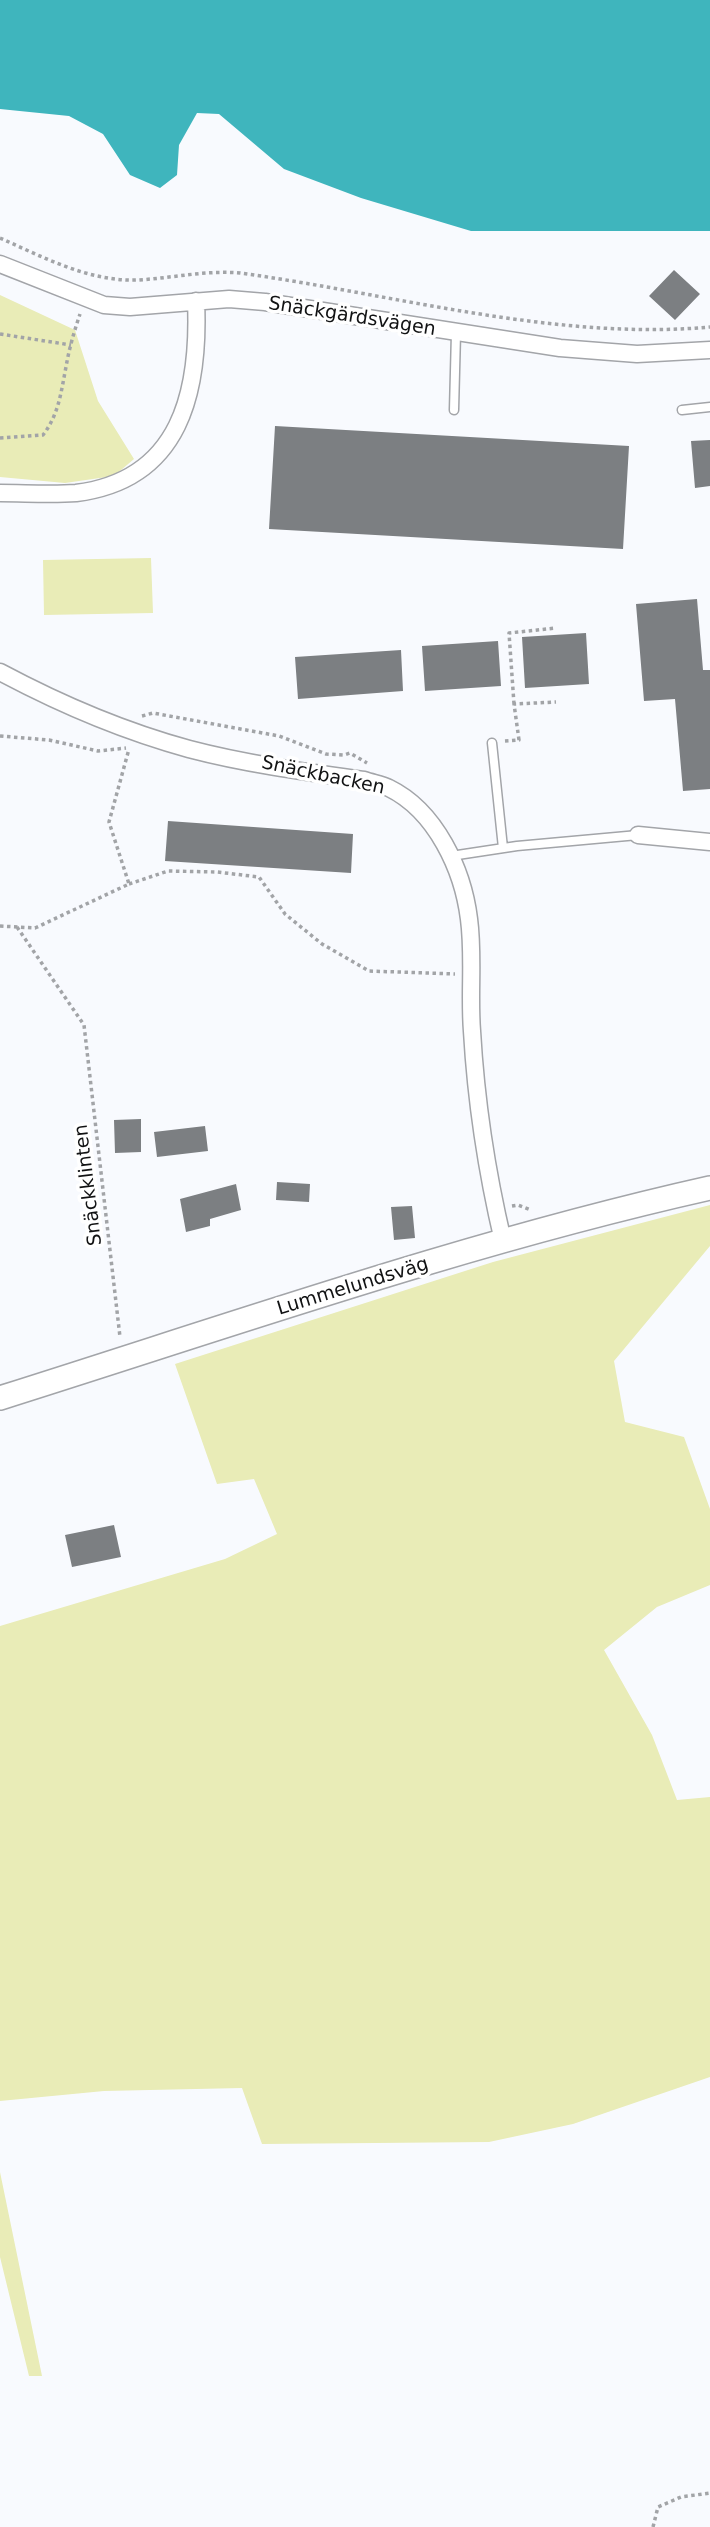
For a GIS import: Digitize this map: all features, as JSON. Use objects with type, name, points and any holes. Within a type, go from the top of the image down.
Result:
[{"type":"main road","name":"Lummelundsväg","points":[[0,1398],[503,1241],[616,1209],[710,1188]]},
{"type":"street","name":"Snäckgärdsvägen","points":[[0,264],[104,305],[130,307],[229,299],[265,302],[560,348],[637,354],[710,350]]},
{"type":"street","points":[[0,493],[77,493],[124,478],[142,469],[156,457],[179,425],[188,395],[195,360],[196,301]]},
{"type":"street","name":"Snäckbacken","points":[[0,672],[132,739],[364,780],[388,787],[407,799],[424,815],[451,856],[462,885],[469,920],[472,1031],[482,1125],[503,1241]]},
{"type":"street","points":[[638,835],[710,842]]},
{"type":"lane","points":[[454,410],[456,333]]},
{"type":"lane","points":[[682,410],[710,407]]},
{"type":"lane","points":[[492,743],[503,848]]},
{"type":"lane","points":[[451,856],[503,848],[638,835]]},
{"type":"path","points":[[0,238],[52,261],[108,278],[137,280],[217,271],[286,279],[552,323],[639,329],[710,327]]},
{"type":"path","points":[[0,438],[43,435],[51,424],[61,396],[71,345],[85,299]]},
{"type":"path","points":[[0,334],[71,345]]},
{"type":"path","points":[[492,743],[519,740],[509,633],[556,628]]},
{"type":"path","points":[[514,704],[556,702]]},
{"type":"path","points":[[0,736],[50,740],[99,751],[132,739]]},
{"type":"path","points":[[129,884],[109,822],[132,739]]},
{"type":"path","points":[[0,926],[35,928],[129,884],[167,871],[218,872],[259,877],[285,914],[322,944],[369,971],[471,975]]},
{"type":"path","name":"Snäckklinten","points":[[17,927],[84,1025],[121,1343]]},
{"type":"path","points":[[653,2527],[658,2507],[681,2497],[710,2493]]},
{"type":"green space","points":[[0,295],[75,330],[98,401],[134,459],[114,476],[65,483],[0,477]]},
{"type":"green space","points":[[151,558],[153,613],[44,615],[43,560]]},
{"type":"green space","points":[[710,1205],[710,1246],[614,1361],[625,1422],[684,1437],[710,1509],[710,1585],[657,1607],[604,1650],[652,1735],[677,1800],[710,1797],[710,2077],[573,2124],[489,2142],[262,2144],[242,2088],[104,2091],[0,2101],[0,1626],[225,1559],[277,1534],[254,1479],[217,1484],[175,1364],[493,1262]]},
{"type":"green space","points":[[0,2172],[42,2376],[29,2376],[0,2257]]},
{"type":"water","points":[[0,0],[710,0],[710,231],[471,231],[361,198],[284,169],[219,114],[197,113],[179,145],[177,175],[160,188],[130,175],[103,134],[69,116],[0,109]]},
{"type":"building","points":[[674,270],[700,294],[675,320],[649,296]]},
{"type":"building","points":[[275,426],[629,446],[623,549],[269,529]]},
{"type":"building","points":[[710,440],[710,486],[695,488],[691,441]]},
{"type":"building","points":[[697,599],[703,670],[710,670],[710,789],[683,791],[675,699],[644,701],[636,604]]},
{"type":"building","points":[[586,633],[589,684],[525,688],[522,637]]},
{"type":"building","points":[[498,641],[501,686],[425,691],[422,646]]},
{"type":"building","points":[[401,650],[403,691],[298,699],[295,657]]},
{"type":"building","points":[[168,821],[353,834],[351,873],[165,861]]},
{"type":"building","points":[[141,1119],[141,1152],[115,1153],[114,1120]]},
{"type":"building","points":[[205,1126],[208,1151],[157,1157],[154,1132]]},
{"type":"building","points":[[277,1182],[310,1184],[309,1202],[276,1200]]},
{"type":"building","points":[[236,1184],[241,1210],[210,1219],[210,1226],[186,1232],[180,1199]]},
{"type":"building","points":[[412,1206],[415,1238],[394,1240],[391,1207]]},
{"type":"building","points":[[114,1525],[121,1557],[72,1567],[65,1535]]}]
